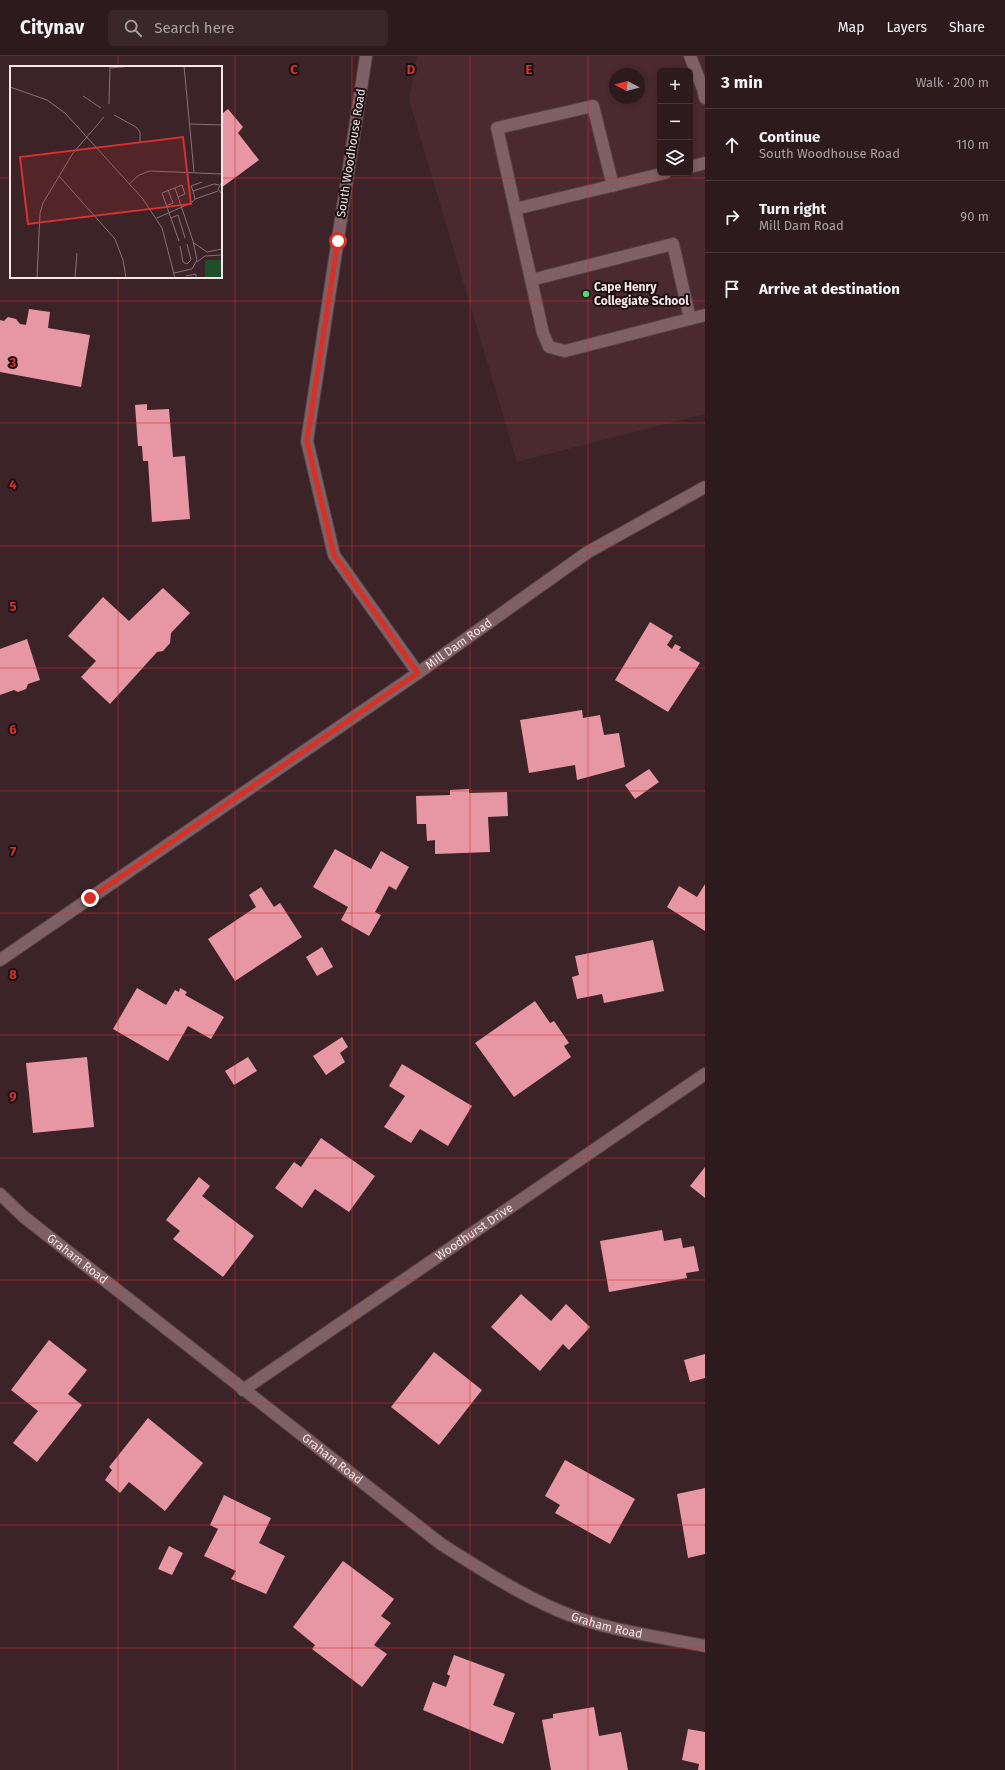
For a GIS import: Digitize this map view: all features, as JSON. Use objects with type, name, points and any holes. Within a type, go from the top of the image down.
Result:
[{"type":"street","name":"South Woodhouse Road","points":[[366,56],[307,441],[334,555],[418,673]]},
{"type":"street","points":[[690,56],[705,98]]},
{"type":"street","points":[[613,186],[593,106],[498,128],[543,333],[550,347],[565,351],[705,315]]},
{"type":"street","points":[[693,166],[705,163]]},
{"type":"street","points":[[515,209],[657,175]]},
{"type":"street","points":[[531,280],[672,244],[690,319]]},
{"type":"street","name":"Mill Dam Road","points":[[0,960],[418,673],[588,552],[705,487]]},
{"type":"street","name":"Woodhurst Drive","points":[[242,1390],[705,1074]]},
{"type":"street","name":"Graham Road","points":[[0,1194],[24,1217],[242,1390],[441,1544],[501,1582],[558,1610],[607,1627],[705,1646]]},
{"type":"shaded area","name":"Cape Henry Collegiate School","points":[[417,56],[705,56],[705,414],[517,462],[409,100]]},
{"type":"building","points":[[228,109],[243,127],[238,133],[259,160],[222,187],[222,112],[223,113]]},
{"type":"building","points":[[29,309],[50,312],[48,328],[90,335],[81,387],[0,372],[0,320],[4,321],[8,317],[16,319],[20,324],[26,325]]},
{"type":"building","points":[[147,404],[147,410],[169,409],[173,457],[185,456],[190,519],[152,522],[148,461],[143,461],[142,446],[138,446],[135,405]]},
{"type":"building","points":[[163,588],[190,613],[171,633],[170,643],[163,651],[157,652],[110,704],[81,677],[96,661],[68,636],[103,597],[129,621]]},
{"type":"building","points":[[650,622],[673,636],[667,645],[672,649],[675,644],[681,647],[679,650],[700,663],[668,712],[615,680]]},
{"type":"building","points":[[27,639],[40,680],[28,684],[26,689],[18,692],[14,690],[0,695],[0,649]]},
{"type":"building","points":[[582,710],[583,718],[600,715],[604,735],[619,733],[625,767],[577,780],[575,765],[529,773],[520,720]]},
{"type":"building","points":[[649,769],[659,782],[635,799],[625,785]]},
{"type":"building","points":[[469,789],[469,793],[507,792],[508,816],[488,817],[490,852],[435,854],[435,840],[427,841],[426,824],[417,824],[416,796],[450,795],[450,790]]},
{"type":"building","points":[[335,849],[371,869],[381,851],[409,867],[396,890],[389,886],[375,912],[381,915],[369,936],[341,920],[348,907],[313,887]]},
{"type":"building","points":[[705,884],[705,931],[667,907],[679,886],[697,897]]},
{"type":"building","points":[[261,887],[274,907],[280,903],[302,937],[235,981],[208,939],[256,907],[249,895]]},
{"type":"building","points":[[653,940],[664,991],[604,1003],[602,994],[577,999],[572,977],[579,975],[575,956]]},
{"type":"building","points":[[322,947],[333,967],[317,976],[306,957]]},
{"type":"building","points":[[137,988],[166,1005],[175,990],[179,992],[180,988],[187,992],[185,995],[224,1017],[211,1039],[188,1026],[168,1061],[113,1029]]},
{"type":"building","points":[[535,1001],[550,1023],[554,1021],[569,1043],[564,1046],[571,1057],[514,1097],[475,1043]]},
{"type":"building","points":[[342,1037],[348,1047],[340,1053],[345,1062],[326,1075],[313,1056]]},
{"type":"building","points":[[87,1057],[94,1127],[33,1133],[26,1063]]},
{"type":"building","points":[[248,1057],[257,1071],[234,1085],[225,1071]]},
{"type":"building","points":[[402,1064],[472,1106],[448,1146],[420,1129],[411,1143],[384,1127],[405,1096],[389,1086]]},
{"type":"building","points":[[321,1138],[375,1176],[349,1212],[315,1189],[302,1208],[275,1188],[294,1162],[301,1167]]},
{"type":"building","points":[[705,1167],[705,1198],[690,1186]]},
{"type":"building","points":[[199,1177],[210,1186],[202,1196],[254,1236],[223,1277],[173,1239],[180,1231],[166,1220]]},
{"type":"building","points":[[662,1230],[664,1241],[681,1238],[683,1248],[694,1246],[699,1271],[686,1273],[687,1278],[609,1292],[600,1241]]},
{"type":"building","points":[[521,1294],[551,1321],[566,1304],[590,1327],[569,1350],[563,1344],[540,1371],[491,1327]]},
{"type":"building","points":[[49,1340],[87,1370],[68,1394],[82,1405],[37,1462],[13,1443],[38,1411],[11,1390]]},
{"type":"building","points":[[434,1352],[482,1390],[439,1445],[391,1407]]},
{"type":"building","points":[[705,1354],[705,1378],[690,1382],[684,1360]]},
{"type":"building","points":[[148,1418],[203,1463],[165,1511],[129,1482],[120,1493],[105,1480],[112,1470],[109,1467]]},
{"type":"building","points":[[565,1460],[635,1499],[610,1544],[555,1513],[560,1505],[545,1496]]},
{"type":"building","points":[[705,1488],[705,1554],[688,1558],[677,1494]]},
{"type":"building","points":[[224,1495],[271,1518],[259,1543],[285,1556],[266,1594],[231,1579],[236,1571],[204,1556],[218,1529],[210,1525]]},
{"type":"building","points":[[169,1546],[183,1553],[172,1575],[158,1569]]},
{"type":"building","points":[[343,1561],[394,1599],[381,1616],[391,1623],[374,1645],[387,1654],[362,1687],[312,1649],[315,1645],[293,1627]]},
{"type":"building","points":[[454,1655],[505,1674],[493,1705],[515,1713],[503,1744],[423,1710],[433,1682],[446,1687],[450,1676],[447,1674]]},
{"type":"building","points":[[594,1707],[599,1736],[621,1732],[628,1770],[551,1770],[542,1720],[553,1718],[553,1714]]},
{"type":"building","points":[[688,1729],[705,1732],[705,1770],[698,1770],[699,1764],[682,1760]]},
{"type":"place","name":"Cape Henry Collegiate School","points":[[586,294]]},
{"type":"route","points":[[90,898],[418,673],[334,555],[307,441],[338,241]]}]
